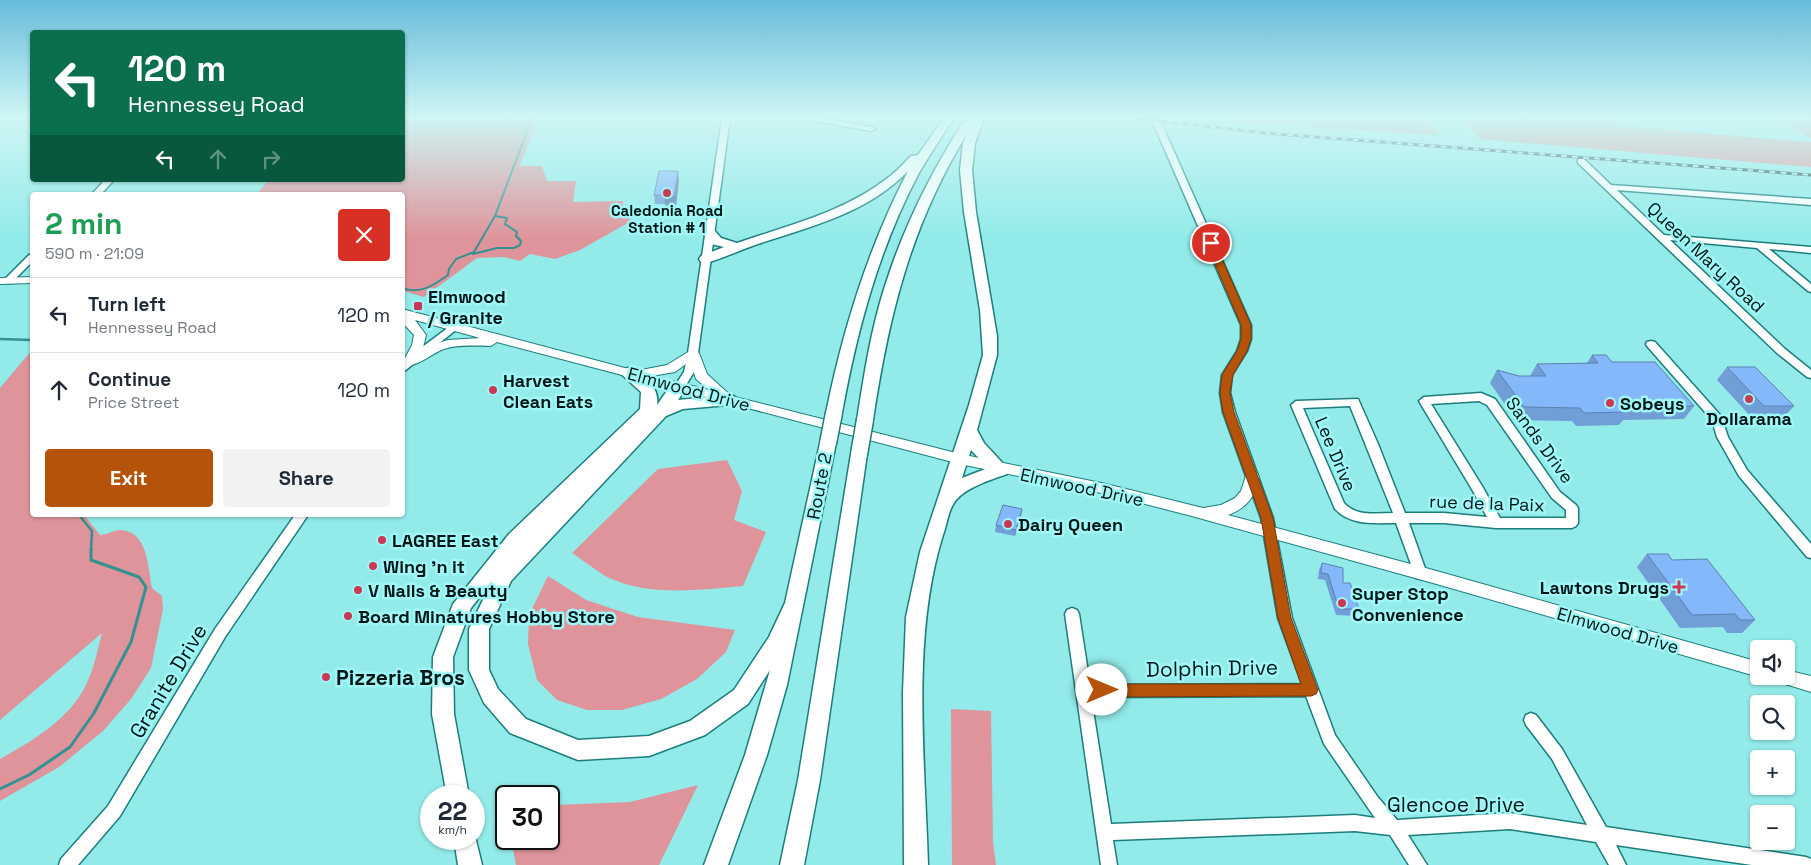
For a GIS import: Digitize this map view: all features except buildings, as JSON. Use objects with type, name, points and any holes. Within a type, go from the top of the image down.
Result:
[{"type":"highway","points":[[706,259],[735,246],[842,210],[871,195],[901,174],[913,158]]},
{"type":"highway","name":"Route 2","points":[[716,865],[756,755],[772,703],[796,599],[850,337],[876,258],[914,173],[923,158]]},
{"type":"highway","name":"Route 2","points":[[792,865],[808,780],[878,342],[900,262],[926,201],[947,158]]},
{"type":"highway","points":[[916,865],[913,692],[916,618],[929,552],[969,430],[990,355],[987,310],[970,212],[966,170],[967,158]]},
{"type":"highway","points":[[709,233],[716,241],[735,246]]},
{"type":"highway","points":[[628,373],[650,391],[654,412]]},
{"type":"highway","points":[[679,387],[504,576],[479,629],[478,670],[491,696],[518,726],[578,750],[649,746],[696,728],[741,697],[776,642],[796,599]]},
{"type":"highway","points":[[456,785],[443,714],[443,657],[463,604],[515,539],[654,412],[681,404],[728,400]]},
{"type":"highway","points":[[947,498],[968,482],[1001,470],[980,451],[973,442],[969,430]]},
{"type":"highway","points":[[467,850],[470,865]]},
{"type":"main road","points":[[4,281],[30,280]]},
{"type":"main road","name":"Elmwood Drive","points":[[405,316],[1001,470],[1104,489],[1192,512],[1421,574],[1750,667]]},
{"type":"main road","points":[[405,317],[418,328],[421,335],[418,347],[406,366]]},
{"type":"main road","points":[[406,366],[432,348],[449,343],[513,343]]},
{"type":"main road","points":[[628,373],[670,369],[693,353],[701,376],[728,400]]},
{"type":"main road","points":[[1192,512],[1211,513],[1227,509],[1240,502],[1248,492],[1252,476]]},
{"type":"main road","points":[[1795,680],[1811,684]]},
{"type":"street","points":[[679,387],[688,372],[693,353],[720,158]]},
{"type":"street","points":[[1173,158],[1246,325],[1244,345],[1227,375],[1225,393],[1228,412],[1267,518],[1285,618],[1329,738],[1371,802],[1394,828],[1419,865]]},
{"type":"street","name":"Queen Mary Road","points":[[1581,161],[1781,351],[1811,375]]},
{"type":"street","points":[[98,192],[108,182]]},
{"type":"street","points":[[1608,187],[1811,202]]},
{"type":"street","points":[[1661,237],[1811,250]]},
{"type":"street","points":[[1759,245],[1811,289]]},
{"type":"street","points":[[4,281],[30,259]]},
{"type":"street","points":[[406,366],[453,327]]},
{"type":"street","points":[[1651,344],[1717,419],[1720,433],[1743,472],[1811,553]]},
{"type":"street","name":"Sands Drive","points":[[1496,523],[1478,489],[1424,401],[1481,397],[1491,402],[1556,494],[1572,508],[1572,523]]},
{"type":"street","name":"Lee Drive","points":[[1354,402],[1371,439],[1401,518],[1362,518],[1347,514],[1339,506],[1296,405],[1354,402]]},
{"type":"street","name":"Granite Drive","points":[[68,865],[114,811],[220,634],[301,517]]},
{"type":"street","points":[[1401,518],[1421,574]]},
{"type":"street","name":"rue de la Paix","points":[[1401,518],[1444,518],[1496,523],[1572,523]]},
{"type":"street","points":[[1072,614],[1109,865]]},
{"type":"street","name":"Dolphin Drive","points":[[1084,690],[1311,690]]},
{"type":"street","points":[[1531,720],[1557,754],[1618,865]]},
{"type":"street","name":"Glencoe Drive","points":[[1104,832],[1355,823],[1394,828],[1510,821],[1806,865]]},
{"type":"shaded area","points":[[405,158],[522,158],[519,166],[542,166],[547,181],[576,181],[573,202],[623,201],[622,216],[633,220],[580,250],[555,259],[530,254],[520,261],[504,257],[477,258],[424,297],[405,292],[405,192],[259,192],[267,182],[405,182]]},
{"type":"shaded area","points":[[1709,158],[1811,158],[1811,167]]},
{"type":"shaded area","points":[[30,352],[30,517],[86,517],[100,535],[119,530],[136,536],[145,551],[152,588],[162,596],[163,609],[151,668],[131,699],[103,731],[59,767],[0,801],[0,759],[52,726],[74,704],[83,692],[91,673],[102,633],[0,720],[0,388]]},
{"type":"shaded area","points":[[727,460],[742,491],[734,520],[766,532],[743,586],[691,590],[657,590],[640,587],[607,577],[572,553],[658,469]]},
{"type":"shaded area","points":[[548,576],[586,600],[638,617],[735,630],[726,652],[697,679],[661,699],[622,710],[587,710],[557,700],[537,680],[528,644],[529,615]]},
{"type":"shaded area","points":[[951,709],[991,711],[993,842],[996,865],[952,865]]},
{"type":"shaded area","points":[[698,785],[659,865],[516,865],[513,850],[560,850],[560,805],[630,802]]},
{"type":"waterway","points":[[495,216],[517,158]]},
{"type":"waterway","points":[[405,289],[421,290],[448,275],[449,269],[456,259],[474,252],[495,216]]},
{"type":"waterway","points":[[473,254],[497,248],[514,248],[520,245],[521,241],[516,236],[517,232],[505,224],[507,218],[495,216]]},
{"type":"waterway","points":[[0,339],[30,340]]},
{"type":"waterway","points":[[81,517],[92,531],[91,550]]},
{"type":"waterway","points":[[0,789],[29,775],[70,747],[94,713],[131,642],[146,587],[139,577],[91,560],[91,550]]},
{"type":"railway","points":[[1595,158],[1811,175]]},
{"type":"place","name":"Caledonia Road Station # 1","points":[[667,193]]},
{"type":"place","name":"Elmwood / Granite","points":[[418,306]]},
{"type":"place","name":"Harvest Clean Eats","points":[[493,390]]},
{"type":"place","name":"Dollarama","points":[[1749,399]]},
{"type":"place","name":"Sobeys","points":[[1610,403]]},
{"type":"place","name":"Dairy Queen","points":[[1008,524]]},
{"type":"place","name":"LAGREE East","points":[[382,540]]},
{"type":"place","name":"Wing 'n it","points":[[373,566]]},
{"type":"place","name":"Lawtons Drugs","points":[[1679,587]]},
{"type":"place","name":"V Nails & Beauty","points":[[358,590]]},
{"type":"place","name":"Super Stop Convenience","points":[[1342,603]]},
{"type":"place","name":"Board Minatures Hobby Store","points":[[348,616]]},
{"type":"place","name":"Pizzeria Bros","points":[[326,677]]},
{"type":"route","points":[[1102,690],[1311,690],[1285,618],[1267,518],[1228,412],[1225,393],[1227,375],[1242,351],[1246,339],[1246,325],[1211,243]]}]
